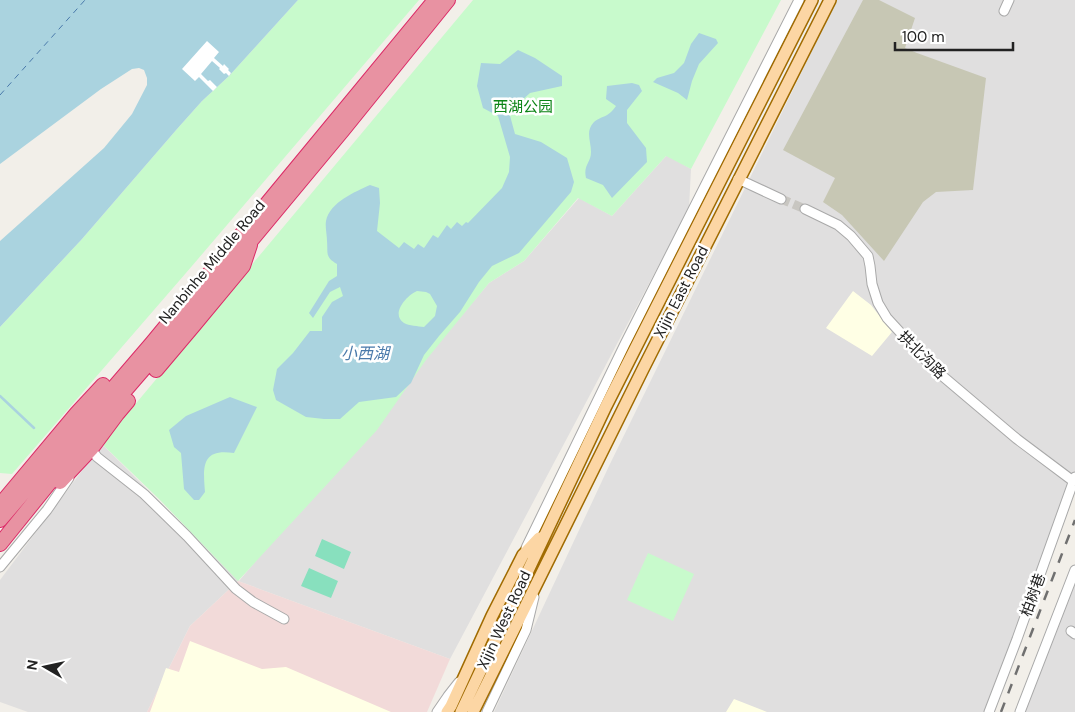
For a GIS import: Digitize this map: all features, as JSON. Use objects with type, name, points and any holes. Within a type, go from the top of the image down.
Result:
[{"type":"highway","name":"Nanbinhe Middle Road","points":[[0,520],[152,343],[435,0]]},
{"type":"highway","name":"Nanbinhe Middle Road","points":[[0,544],[109,408],[160,350],[448,0]]},
{"type":"highway","points":[[0,554],[48,496],[91,449],[117,414],[244,266],[253,237]]},
{"type":"highway","points":[[0,505],[136,348],[152,343]]},
{"type":"main road","name":"Xijin East Road","points":[[547,529],[606,406],[812,0]]},
{"type":"main road","name":"Xijin East Road","points":[[475,712],[643,369],[830,0]]},
{"type":"main road","points":[[447,712],[523,555],[547,529]]},
{"type":"main road","name":"Xijin West Road","points":[[461,712],[547,529]]},
{"type":"street","name":"Xijin East Road","points":[[523,555],[625,344],[799,0]]},
{"type":"street","points":[[1004,11],[1008,0]]},
{"type":"street","points":[[738,179],[781,198]]},
{"type":"street","name":"拱北沟路","points":[[804,209],[838,225],[851,236],[868,256],[872,284],[878,302],[887,318],[933,368],[1017,439],[1074,479]]},
{"type":"street","points":[[0,568],[47,510],[91,449],[151,500],[236,589],[253,602],[284,619]]},
{"type":"street","name":"柏树巷","points":[[989,712],[1074,479]]},
{"type":"street","points":[[1020,712],[1075,570]]},
{"type":"street","name":"Xijin East Road","points":[[487,712],[526,630],[536,585]]},
{"type":"street","points":[[437,712],[463,678]]},
{"type":"shaded area","points":[[837,0],[1075,0],[1075,491],[988,712],[494,712],[609,466]]},
{"type":"shaded area","points":[[863,0],[879,0],[915,18],[905,48],[986,78],[973,190],[936,192],[923,202],[884,261],[842,215],[823,202],[835,178],[783,150]]},
{"type":"shaded area","points":[[667,155],[691,169],[689,208],[450,659],[238,581],[190,626],[147,712],[28,712],[0,702],[0,580],[102,444],[239,581],[489,283],[524,261],[579,198],[612,216]]},
{"type":"shaded area","points":[[853,291],[871,305],[892,332],[872,356],[826,328]]},
{"type":"shaded area","points":[[1075,574],[1075,712],[1024,712]]},
{"type":"shaded area","points":[[238,581],[450,659],[427,712],[147,712],[190,626]]},
{"type":"shaded area","points":[[190,641],[262,669],[286,667],[391,712],[150,712],[166,668],[179,672]]},
{"type":"shaded area","points":[[734,699],[767,712],[726,712]]},
{"type":"green space","points":[[298,0],[419,0],[12,474],[0,473],[0,327],[82,239],[202,101],[229,76]]},
{"type":"green space","name":"西湖公园","points":[[473,0],[781,0],[691,169],[666,156],[612,216],[578,198],[524,261],[489,283],[426,360],[377,430],[238,581],[159,499],[102,444]]},
{"type":"green space","points":[[322,539],[351,552],[344,569],[315,556]]},
{"type":"green space","points":[[648,553],[694,574],[673,621],[627,600]]},
{"type":"green space","points":[[309,568],[338,581],[331,598],[301,586]]},
{"type":"water","points":[[0,0],[298,0],[229,76],[202,101],[82,239],[0,327],[0,241],[104,148],[132,114],[147,85],[147,78],[144,70],[139,68],[132,69],[101,89],[0,164]]},
{"type":"water","points":[[699,33],[716,39],[718,43],[699,64],[687,100],[678,93],[653,82],[657,78],[674,73],[684,63],[691,44]]},
{"type":"water","name":"小西湖","points":[[518,50],[535,58],[562,76],[562,86],[530,93],[509,112],[515,134],[541,142],[567,158],[574,182],[571,192],[519,253],[492,266],[479,282],[460,312],[424,355],[411,383],[396,397],[359,402],[340,419],[306,417],[276,400],[273,390],[277,369],[293,353],[310,331],[322,331],[322,317],[332,302],[343,296],[340,287],[330,292],[313,318],[309,313],[329,281],[337,276],[337,264],[328,255],[326,221],[332,208],[344,198],[370,185],[379,188],[380,203],[377,231],[399,248],[404,242],[414,249],[418,244],[424,248],[433,235],[438,238],[447,225],[451,229],[457,222],[462,226],[466,222],[468,223],[502,188],[509,172],[510,157],[498,116],[483,108],[477,86],[481,63],[500,64]],"holes":[[[417,291],[430,294],[437,306],[435,316],[424,327],[404,323],[399,315],[402,305],[413,293]]]},
{"type":"water","points":[[632,83],[639,85],[642,91],[627,110],[627,123],[646,148],[647,162],[612,198],[603,185],[586,178],[586,167],[591,152],[589,133],[594,122],[608,114],[616,106],[606,99],[607,86]]},
{"type":"water","points":[[230,397],[257,407],[234,453],[215,453],[206,461],[204,475],[205,492],[199,500],[194,500],[184,489],[181,453],[174,447],[169,430],[186,416]]},
{"type":"pier","points":[[207,41],[219,52],[214,58],[223,66],[224,64],[231,73],[229,76],[226,73],[224,74],[212,61],[201,74],[217,87],[213,91],[199,77],[195,81],[182,69]]},
{"type":"waterway","points":[[0,396],[34,428]]},
{"type":"ferry route","points":[[0,95],[85,0]]},
{"type":"tunnel","points":[[781,199],[805,209]]},
{"type":"railway","points":[[1001,712],[1075,520]]}]
